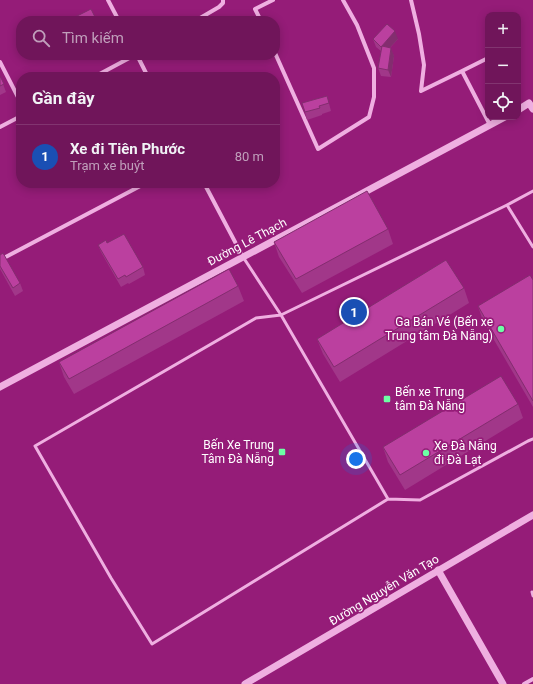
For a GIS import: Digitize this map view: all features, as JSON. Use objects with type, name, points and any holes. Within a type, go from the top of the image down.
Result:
[{"type":"street","points":[[108,0],[116,16]]},
{"type":"street","points":[[204,16],[219,7],[223,3],[223,0]]},
{"type":"street","points":[[258,16],[255,9],[273,0]]},
{"type":"street","points":[[279,60],[318,149],[369,116],[374,97],[374,68],[357,25],[343,0]]},
{"type":"street","points":[[411,0],[424,65],[421,91],[485,60]]},
{"type":"street","points":[[104,72],[126,60]]},
{"type":"street","points":[[139,60],[145,72]]},
{"type":"street","points":[[0,62],[16,93]]},
{"type":"street","points":[[462,71],[490,126]]},
{"type":"street","points":[[521,109],[531,106]]},
{"type":"street","points":[[0,127],[16,119]]},
{"type":"street","name":"Đường Lê Thạch","points":[[0,387],[500,120]]},
{"type":"street","points":[[0,260],[137,188]]},
{"type":"street","points":[[207,188],[243,257]]},
{"type":"street","name":"Đường Nguyễn Văn Tạo","points":[[245,684],[533,514]]},
{"type":"street","points":[[438,570],[503,684]]},
{"type":"street","points":[[524,684],[533,679]]},
{"type":"lane","points":[[533,190],[507,205],[281,314],[256,318],[36,446],[111,578],[152,644],[388,499],[420,500],[533,439]]},
{"type":"lane","points":[[507,205],[533,247]]},
{"type":"lane","points":[[529,240],[533,238]]},
{"type":"lane","points":[[243,257],[281,314],[388,499]]},
{"type":"building","points":[[91,9],[94,16],[77,16]]},
{"type":"building","points":[[387,24],[395,31],[381,47],[373,39]]},
{"type":"building","points":[[382,46],[391,48],[388,70],[378,68]]},
{"type":"building","points":[[0,76],[4,84],[0,86]]},
{"type":"building","points":[[327,96],[329,103],[319,106],[320,108],[305,112],[302,103]]},
{"type":"building","points":[[367,191],[388,229],[296,279],[274,242]]},
{"type":"building","points":[[124,234],[143,267],[126,277],[125,275],[118,279],[98,245],[106,240],[107,243]]},
{"type":"building","points":[[3,253],[20,283],[13,288],[0,266],[0,255]]},
{"type":"building","points":[[446,260],[464,288],[334,367],[317,339]]},
{"type":"building","points":[[229,269],[238,286],[69,379],[59,362]]},
{"type":"building","points":[[530,275],[533,280],[533,401],[478,306]]},
{"type":"building","points":[[501,376],[518,404],[400,475],[383,447]]},
{"type":"place","name":"Xe đi Tiên Phước","points":[[354,312]]},
{"type":"place","name":"Ga Bán Vé (Bến xe Trung tâm Đà Nẵng)","points":[[501,329]]},
{"type":"place","name":"Bến xe Trung tâm Đà Nẵng","points":[[387,399]]},
{"type":"place","name":"Bến Xe Trung Tâm Đà Nẵng","points":[[282,452]]},
{"type":"place","name":"Xe Đà Nẵng đi Đà Lạt","points":[[426,453]]}]
